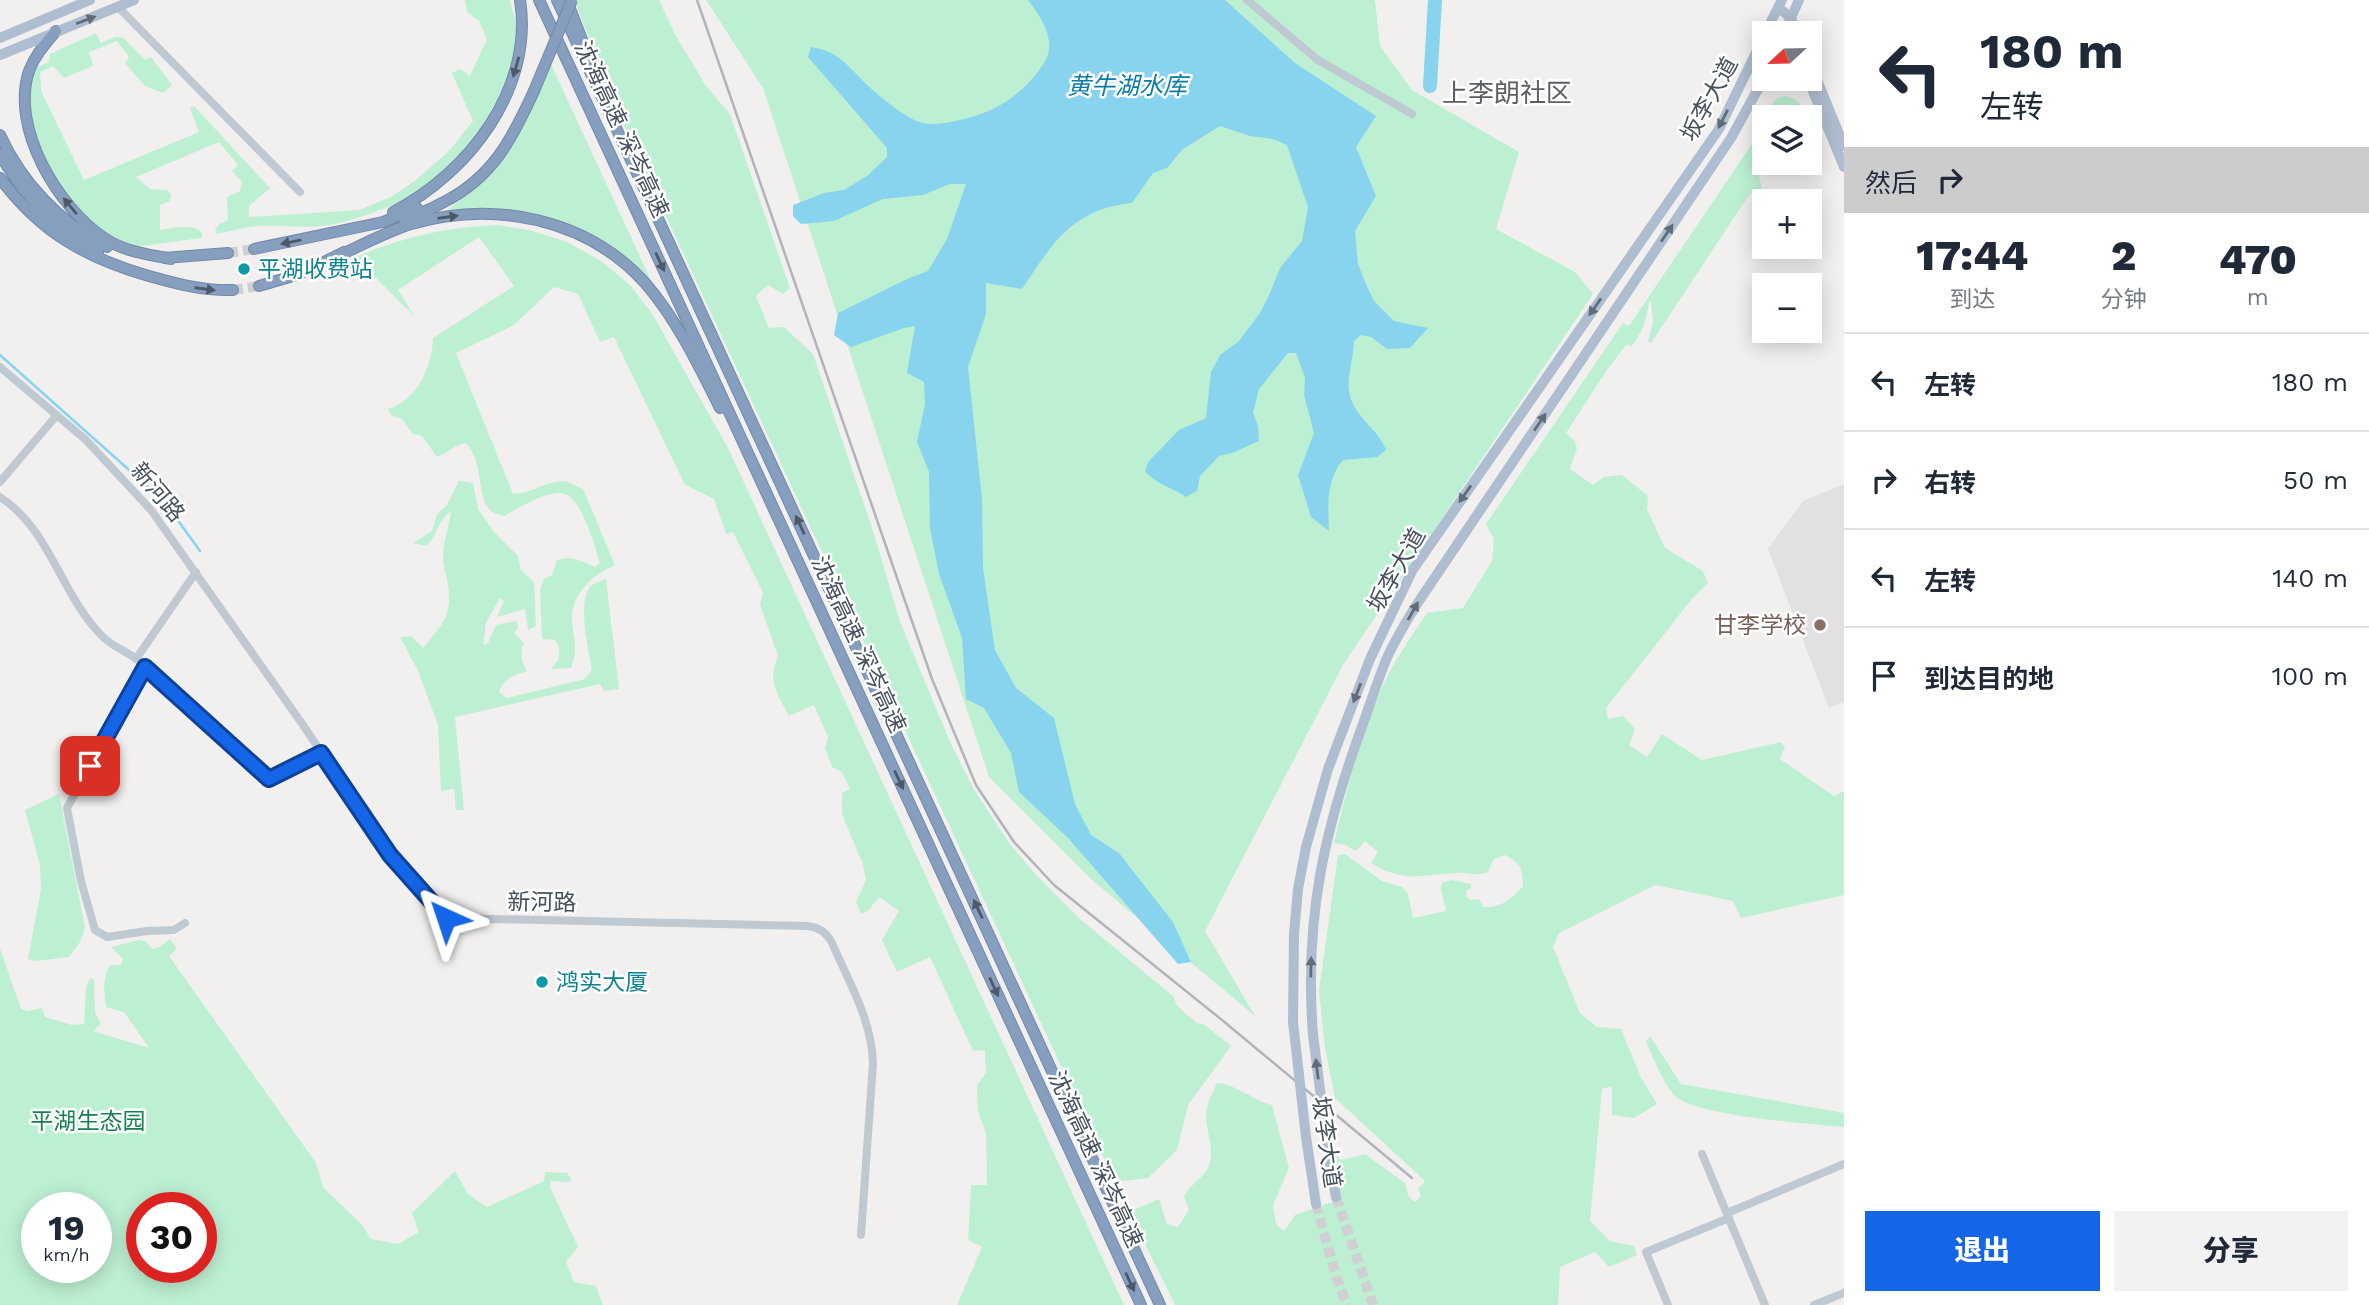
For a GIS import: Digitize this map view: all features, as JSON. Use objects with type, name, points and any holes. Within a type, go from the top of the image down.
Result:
[{"type":"highway","points":[[328,235],[397,210],[439,182],[470,151],[497,113],[516,70],[523,27],[520,0]]},
{"type":"highway","name":"沈海高速 深岑高速","points":[[539,0],[1141,1305]]},
{"type":"highway","points":[[556,0],[629,158]]},
{"type":"highway","points":[[338,256],[445,202],[475,180],[501,154],[514,135],[568,0]]},
{"type":"highway","points":[[568,0],[629,158]]},
{"type":"highway","points":[[56,31],[37,53],[25,90],[29,126],[40,159],[75,213],[105,239],[134,252],[171,259]]},
{"type":"highway","points":[[254,249],[383,222],[442,196],[471,176],[496,150],[532,87]]},
{"type":"highway","points":[[0,135],[15,164],[45,201],[74,227],[110,248],[122,253],[171,259],[228,253]]},
{"type":"highway","points":[[0,154],[21,187],[69,233],[107,256],[173,283]]},
{"type":"highway","name":"沈海高速 深岑高速","points":[[629,158],[1160,1305]]},
{"type":"highway","points":[[0,178],[27,210],[63,240],[100,260],[173,283],[233,290]]},
{"type":"highway","points":[[259,286],[300,274],[397,229],[431,219],[472,214],[509,215],[553,223],[597,244],[632,270],[660,303],[703,375],[788,538]]},
{"type":"main road","points":[[0,38],[90,0]]},
{"type":"main road","points":[[0,55],[134,0]]},
{"type":"main road","points":[[1791,21],[1799,0]]},
{"type":"main road","points":[[1780,4],[1786,21]]},
{"type":"main road","name":"坂李大道","points":[[1772,21],[1780,4]]},
{"type":"main road","name":"坂李大道","points":[[1316,1204],[1293,1022],[1294,934],[1306,847],[1328,769],[1376,646],[1412,571],[1718,128],[1752,61]]},
{"type":"main road","name":"坂李大道","points":[[1336,1197],[1313,1035],[1310,999],[1313,924],[1324,849],[1345,772],[1387,659],[1417,604],[1731,138],[1757,91]]},
{"type":"main road","points":[[1813,91],[1844,167]]},
{"type":"main road","points":[[1821,91],[1844,146]]},
{"type":"street","points":[[1247,0],[1318,60],[1412,114]]},
{"type":"street","points":[[119,8],[300,192]]},
{"type":"street","name":"新河路","points":[[0,366],[86,440],[151,510],[390,855],[446,918],[807,926],[826,934],[863,1012],[872,1042],[873,1063],[861,1235]]},
{"type":"street","points":[[0,482],[57,415]]},
{"type":"street","points":[[0,497],[34,529],[79,607],[104,638],[136,659],[269,779],[321,753]]},
{"type":"street","points":[[136,659],[196,572]]},
{"type":"street","points":[[145,667],[67,808],[81,881],[95,930],[107,937],[174,930],[185,923]]},
{"type":"street","points":[[1702,1154],[1765,1305]]},
{"type":"street","points":[[1668,1305],[1646,1252],[1844,1164]]},
{"type":"street","points":[[1814,1305],[1844,1293]]},
{"type":"shaded area","name":"甘李学校","points":[[1844,484],[1844,702],[1829,708],[1768,549],[1803,501]]},
{"type":"green space","points":[[465,0],[510,0],[515,21],[515,46],[499,97],[468,145],[429,183],[402,201],[348,221],[312,227],[254,227],[217,234],[215,230],[219,224],[228,220],[227,197],[240,191],[242,182],[232,171],[238,165],[219,142],[136,177],[150,189],[168,190],[171,195],[170,201],[160,205],[160,230],[192,228],[202,232],[202,238],[125,248],[66,207],[25,120],[33,69],[49,62],[50,54],[96,33],[101,43],[116,37],[124,38],[145,60],[151,57],[172,85],[163,93],[145,86],[125,63],[129,57],[117,41],[89,52],[93,66],[64,78],[53,66],[40,72],[41,91],[84,180],[199,132],[190,108],[194,106],[270,188],[249,206],[249,217],[359,210],[391,197],[416,180],[449,151],[473,121],[452,73],[460,69],[470,76],[487,39],[479,21],[467,12]]},
{"type":"green space","points":[[574,0],[659,0],[676,36],[706,86],[730,114],[790,288],[783,294],[768,285],[756,296],[769,328],[784,327],[813,354],[874,534],[900,622],[951,744],[973,788],[1009,843],[1080,919],[1174,997],[1177,1006],[1197,1023],[1205,1025],[1231,1046],[1188,1105],[1177,1150],[1148,1178],[1115,1182],[618,113]]},
{"type":"green space","points":[[706,0],[1375,0],[1380,46],[1412,90],[1519,152],[1496,229],[1575,272],[1593,294],[1343,665],[1205,931],[1255,1016],[1091,879],[989,777],[763,88]]},
{"type":"green space","points":[[549,60],[655,289],[631,268],[561,222],[443,213],[481,184],[507,153],[523,123]]},
{"type":"green space","points":[[1785,96],[1801,105],[1771,105],[1776,99]]},
{"type":"green space","points":[[1752,144],[1752,175],[1761,175],[1759,176],[1762,188],[1752,189],[1752,193],[1651,343],[1648,342],[1653,321],[1649,302],[1644,325],[1636,340],[1632,346],[1626,345],[1607,370],[1566,433],[1574,440],[1577,448],[1570,469],[1593,485],[1604,477],[1622,475],[1648,496],[1647,509],[1665,548],[1703,571],[1708,583],[1691,600],[1606,708],[1608,719],[1623,716],[1635,729],[1629,745],[1647,757],[1662,734],[1702,760],[1781,742],[1785,747],[1780,759],[1834,796],[1844,791],[1844,895],[1741,918],[1733,901],[1655,885],[1559,933],[1553,947],[1580,1013],[1597,1027],[1621,1029],[1641,1078],[1657,1104],[1634,1118],[1612,1115],[1612,1086],[1602,1089],[1590,1221],[1610,1241],[1634,1246],[1637,1255],[1609,1267],[1595,1252],[1560,1267],[1558,1305],[1175,1305],[1129,1212],[1159,1199],[1167,1224],[1178,1227],[1189,1210],[1184,1196],[1204,1174],[1211,1159],[1206,1115],[1217,1083],[1272,1105],[1289,1168],[1273,1205],[1276,1224],[1284,1231],[1295,1215],[1341,1199],[1325,1152],[1332,1149],[1341,1160],[1365,1154],[1405,1183],[1409,1197],[1415,1202],[1421,1196],[1418,1189],[1425,1181],[1335,1098],[1325,1048],[1319,991],[1338,855],[1345,854],[1382,881],[1402,887],[1408,894],[1413,918],[1446,911],[1442,883],[1452,880],[1471,884],[1466,895],[1470,900],[1479,899],[1483,907],[1490,907],[1506,902],[1523,886],[1522,875],[1520,867],[1505,855],[1493,860],[1488,872],[1484,873],[1403,875],[1371,863],[1378,852],[1365,841],[1356,851],[1346,845],[1334,843],[1359,747],[1372,710],[1396,661],[1427,613],[1463,608],[1492,561],[1494,539],[1486,524],[1623,323],[1629,326]]},
{"type":"green space","points":[[497,225],[530,230],[567,242],[601,261],[630,285],[653,315],[729,450],[1124,1305],[957,1305],[982,1247],[968,1240],[971,1185],[987,1185],[986,1133],[978,1112],[977,1085],[986,1073],[985,1050],[973,1051],[930,957],[897,972],[882,940],[899,911],[879,897],[868,911],[861,914],[856,902],[866,880],[863,865],[842,814],[842,793],[850,789],[842,772],[832,767],[825,748],[828,737],[814,705],[789,716],[773,680],[778,656],[760,605],[763,593],[733,532],[726,534],[714,499],[685,485],[614,337],[600,342],[578,294],[554,287],[514,325],[456,353],[513,494],[561,481],[583,489],[615,565],[592,579],[576,601],[572,619],[575,648],[571,668],[551,669],[559,659],[559,647],[555,640],[542,639],[540,589],[544,579],[552,575],[557,560],[572,558],[595,567],[600,563],[586,522],[575,502],[568,496],[555,493],[532,501],[504,516],[493,512],[488,508],[482,494],[478,469],[466,443],[437,457],[422,436],[413,434],[402,419],[392,416],[388,409],[407,399],[421,381],[430,360],[433,338],[514,286],[479,237],[398,290],[415,317],[367,269],[358,256],[426,234]]},
{"type":"green space","points":[[459,481],[473,483],[478,509],[494,532],[518,556],[521,570],[534,582],[536,626],[528,630],[525,609],[497,617],[504,601],[500,598],[486,623],[483,645],[488,643],[496,625],[517,621],[518,628],[514,633],[524,643],[522,657],[527,671],[507,680],[499,692],[507,698],[585,679],[592,670],[584,603],[591,586],[606,579],[619,689],[604,691],[600,684],[455,717],[464,810],[456,810],[454,789],[441,791],[438,725],[418,671],[400,637],[411,636],[423,648],[447,612],[449,595],[443,559],[451,511],[426,546],[413,543],[432,531],[437,514],[447,505]]},
{"type":"green space","points":[[59,794],[85,928],[80,942],[69,957],[36,961],[28,959],[41,889],[40,865],[25,810]]},
{"type":"green space","name":"平湖生态园","points":[[170,939],[177,949],[169,956],[316,1163],[323,1187],[362,1225],[371,1239],[398,1244],[419,1232],[412,1213],[455,1171],[468,1194],[487,1207],[544,1181],[545,1172],[567,1173],[571,1178],[570,1182],[551,1181],[550,1187],[578,1247],[566,1262],[574,1282],[596,1286],[603,1305],[0,1305],[0,948],[21,1009],[28,1011],[42,1008],[45,1017],[72,1025],[84,1024],[86,987],[90,978],[94,980],[95,1012],[101,1024],[93,1031],[149,1048],[124,1012],[106,1007],[104,991],[107,970],[110,965],[121,965],[123,959],[111,947],[139,940],[146,942],[152,949]]},
{"type":"green space","points":[[1650,1036],[1681,1084],[1844,1113],[1844,1127],[1727,1114],[1685,1102],[1674,1095],[1662,1077],[1646,1042]]},
{"type":"water","name":"黄牛湖水库","points":[[1028,0],[1225,0],[1295,63],[1376,116],[1356,147],[1376,196],[1355,231],[1358,264],[1374,301],[1394,321],[1428,328],[1410,348],[1387,349],[1371,337],[1361,335],[1354,341],[1349,378],[1351,399],[1386,450],[1377,457],[1343,460],[1337,467],[1329,493],[1329,531],[1311,517],[1298,475],[1314,433],[1304,395],[1305,378],[1296,353],[1288,353],[1259,389],[1253,413],[1258,426],[1259,441],[1219,456],[1200,476],[1197,491],[1186,497],[1158,482],[1145,471],[1148,462],[1179,430],[1206,418],[1211,372],[1220,355],[1239,341],[1260,313],[1280,268],[1302,241],[1308,207],[1287,145],[1220,126],[1183,149],[1167,168],[1153,173],[1132,203],[1094,212],[1066,231],[1022,289],[986,283],[986,314],[968,367],[982,499],[983,568],[995,650],[1016,688],[1054,718],[1075,804],[1091,835],[1119,853],[1173,922],[1191,962],[1178,964],[1068,838],[1019,792],[1011,753],[984,708],[966,699],[962,638],[939,574],[930,529],[929,472],[917,442],[925,404],[924,382],[907,373],[915,326],[851,347],[834,335],[838,313],[928,271],[947,239],[966,184],[950,184],[923,195],[883,199],[834,221],[801,224],[793,216],[793,205],[824,193],[844,190],[867,176],[887,157],[887,148],[808,57],[811,47],[827,51],[840,59],[868,86],[913,119],[932,124],[953,122],[983,113],[1003,103],[1022,90],[1044,63],[1048,55],[1049,38]]},
{"type":"waterway","points":[[1430,86],[1435,0]]},
{"type":"waterway","points":[[0,355],[164,501],[200,551]]},
{"type":"tunnel","points":[[228,253],[254,249]]},
{"type":"tunnel","points":[[233,290],[259,286]]},
{"type":"tunnel","points":[[1336,1197],[1373,1305]]},
{"type":"tunnel","points":[[1316,1204],[1347,1305]]},
{"type":"railway","points":[[697,0],[932,679],[976,785],[1014,842],[1054,885],[1412,1178]]},
{"type":"place","name":"平湖收费站","points":[[244,269]]},
{"type":"place","name":"甘李学校","points":[[1820,625]]},
{"type":"place","name":"鸿实大厦","points":[[542,982]]},
{"type":"district","name":"上李朗社区","points":[[1507,93]]},
{"type":"route","points":[[90,766],[145,667],[269,779],[321,753],[390,855],[446,918]]}]
